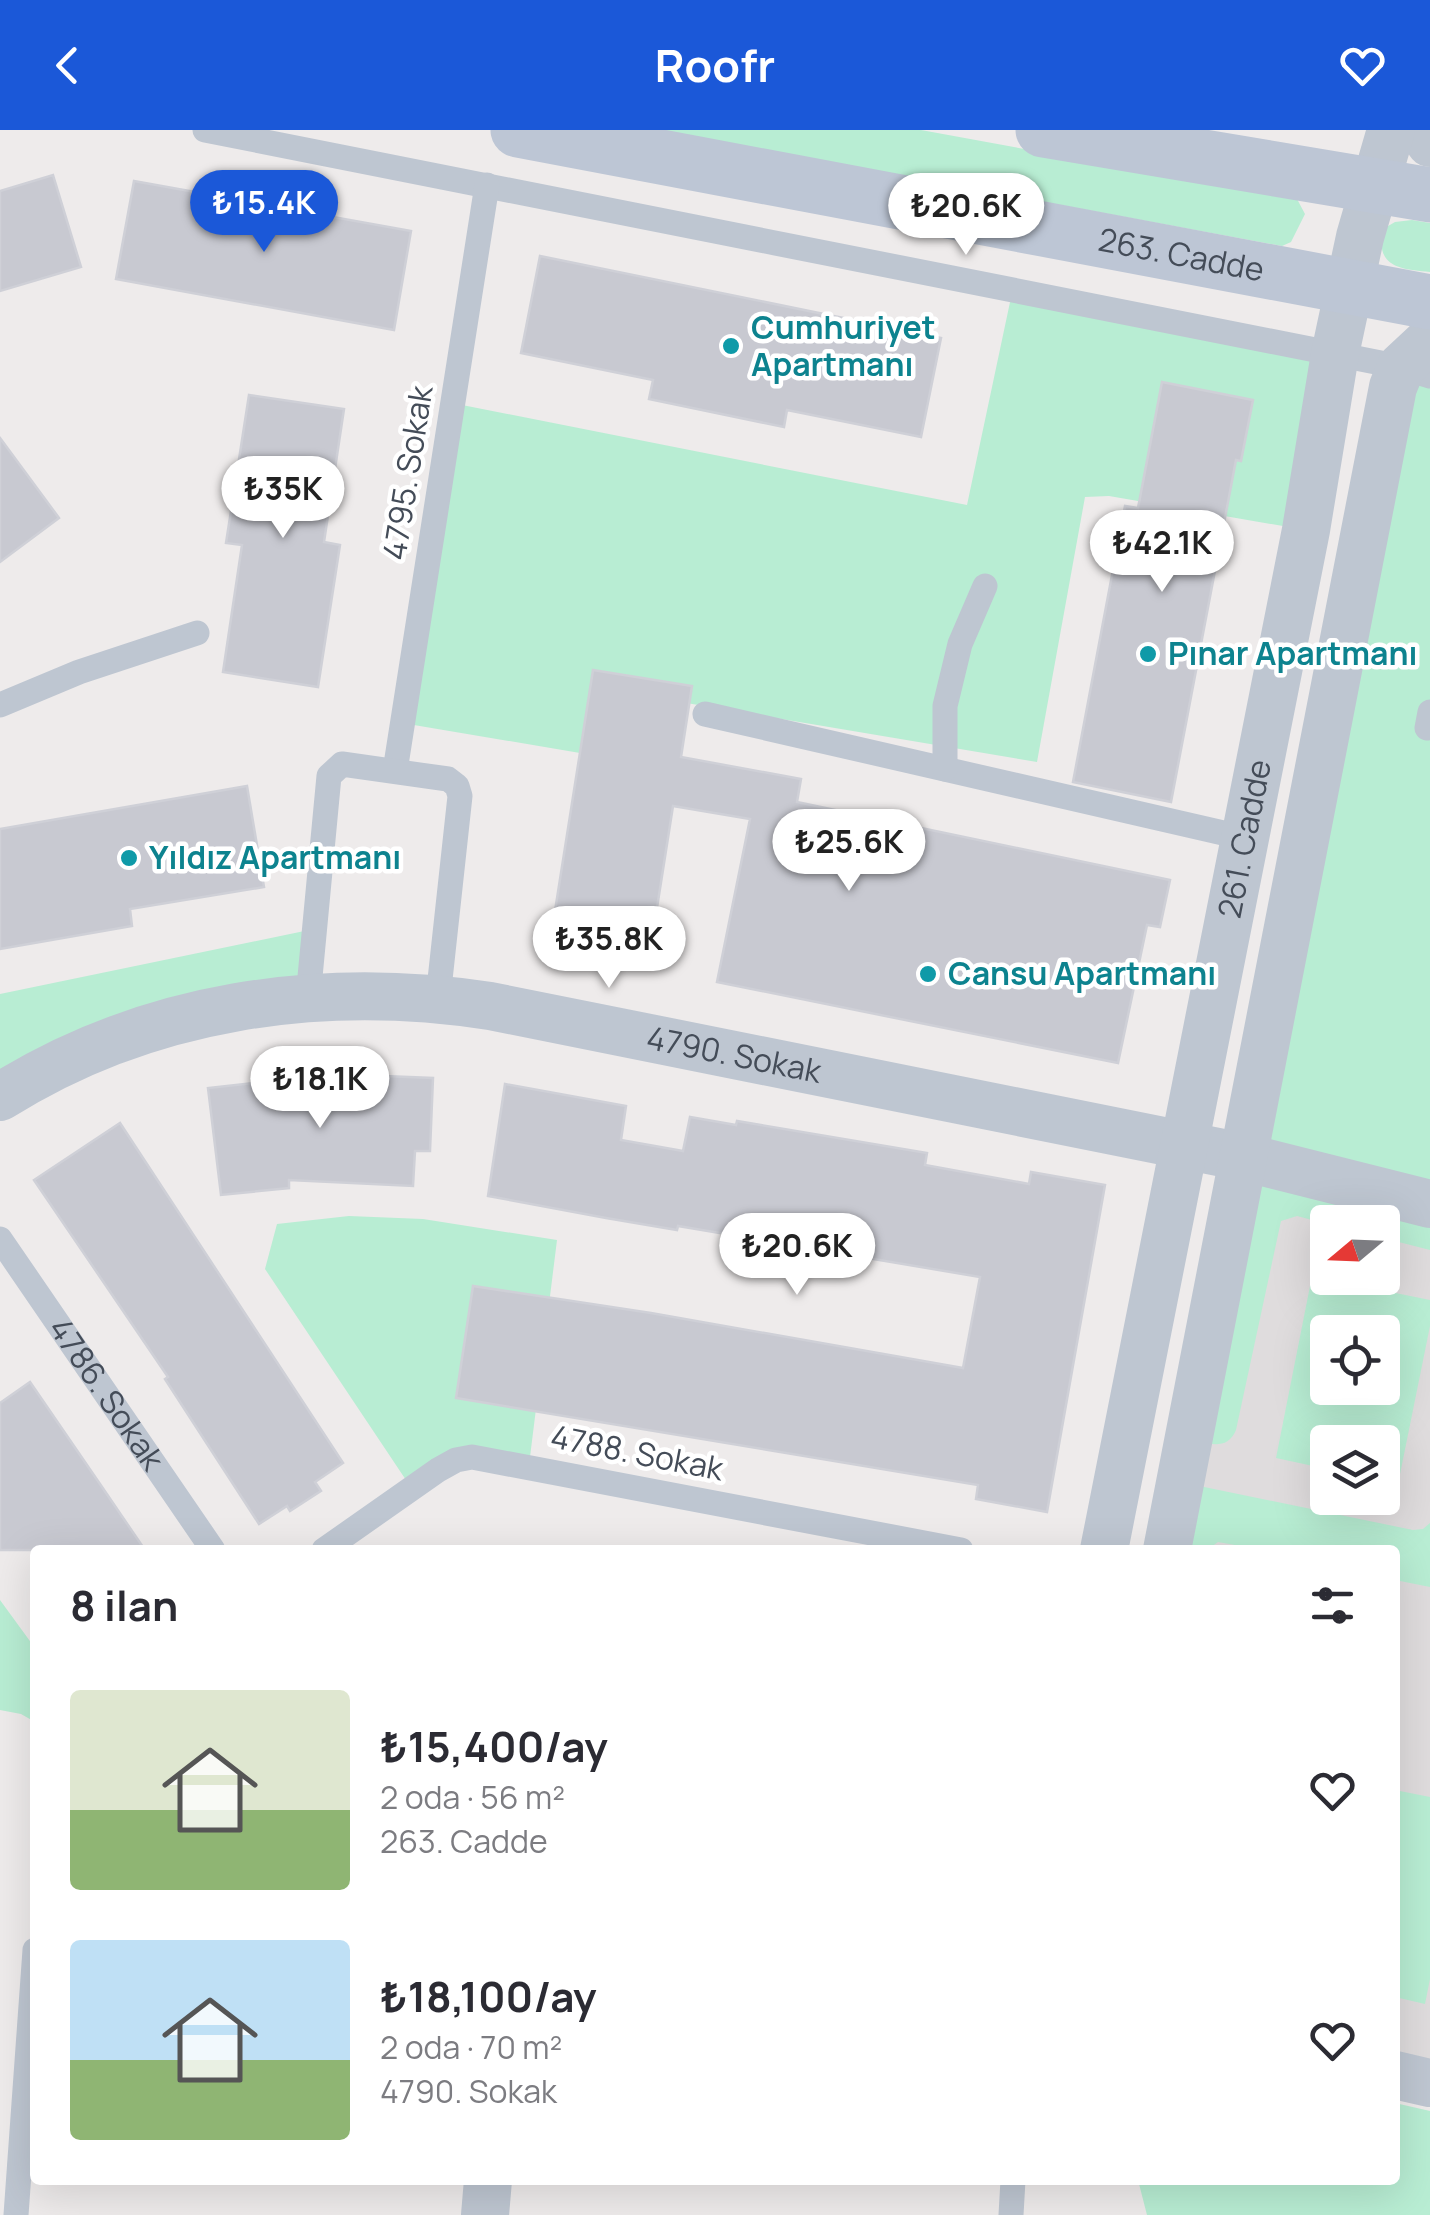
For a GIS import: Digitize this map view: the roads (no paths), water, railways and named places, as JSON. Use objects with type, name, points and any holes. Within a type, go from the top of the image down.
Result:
[{"type":"main road","name":"263. Cadde","points":[[518,130],[1430,302]]},
{"type":"main road","points":[[1043,130],[1430,196]]},
{"type":"street","name":"261. Cadde","points":[[1105,1545],[1306,530],[1348,287],[1391,130]]},
{"type":"street","points":[[1422,130],[1430,143]]},
{"type":"street","name":"261. Cadde","points":[[1168,1545],[1393,387],[1420,361]]},
{"type":"street","name":"4790. Sokak","points":[[0,1097],[68,1060],[128,1034],[231,1008],[367,995],[438,998],[1244,1157],[1430,1204]]},
{"type":"street","points":[[1400,2077],[1430,2083]]},
{"type":"street","points":[[485,2215],[488,2185]]},
{"type":"lane","points":[[204,130],[1335,354],[1420,361]]},
{"type":"lane","name":"4795. Sokak","points":[[395,771],[486,185]]},
{"type":"lane","points":[[945,769],[946,706],[960,644],[984,586]]},
{"type":"lane","points":[[0,705],[78,672],[196,633]]},
{"type":"lane","points":[[706,714],[1245,838]]},
{"type":"lane","points":[[308,998],[329,776],[342,764],[448,779],[457,786],[460,796],[438,998]]},
{"type":"lane","name":"4786. Sokak","points":[[0,1239],[211,1545]]},
{"type":"lane","name":"4788. Sokak","points":[[331,1545],[438,1470],[472,1457],[935,1545]]},
{"type":"lane","points":[[16,2215],[30,2020]]},
{"type":"lane","points":[[1011,2215],[1013,2185]]},
{"type":"place","name":"Cumhuriyet Apartmanı","points":[[731,346]]},
{"type":"place","name":"Pınar Apartmanı","points":[[1148,654]]},
{"type":"place","name":"Yıldız Apartmanı","points":[[129,858]]},
{"type":"place","name":"Cansu Apartmanı","points":[[928,974]]}]
